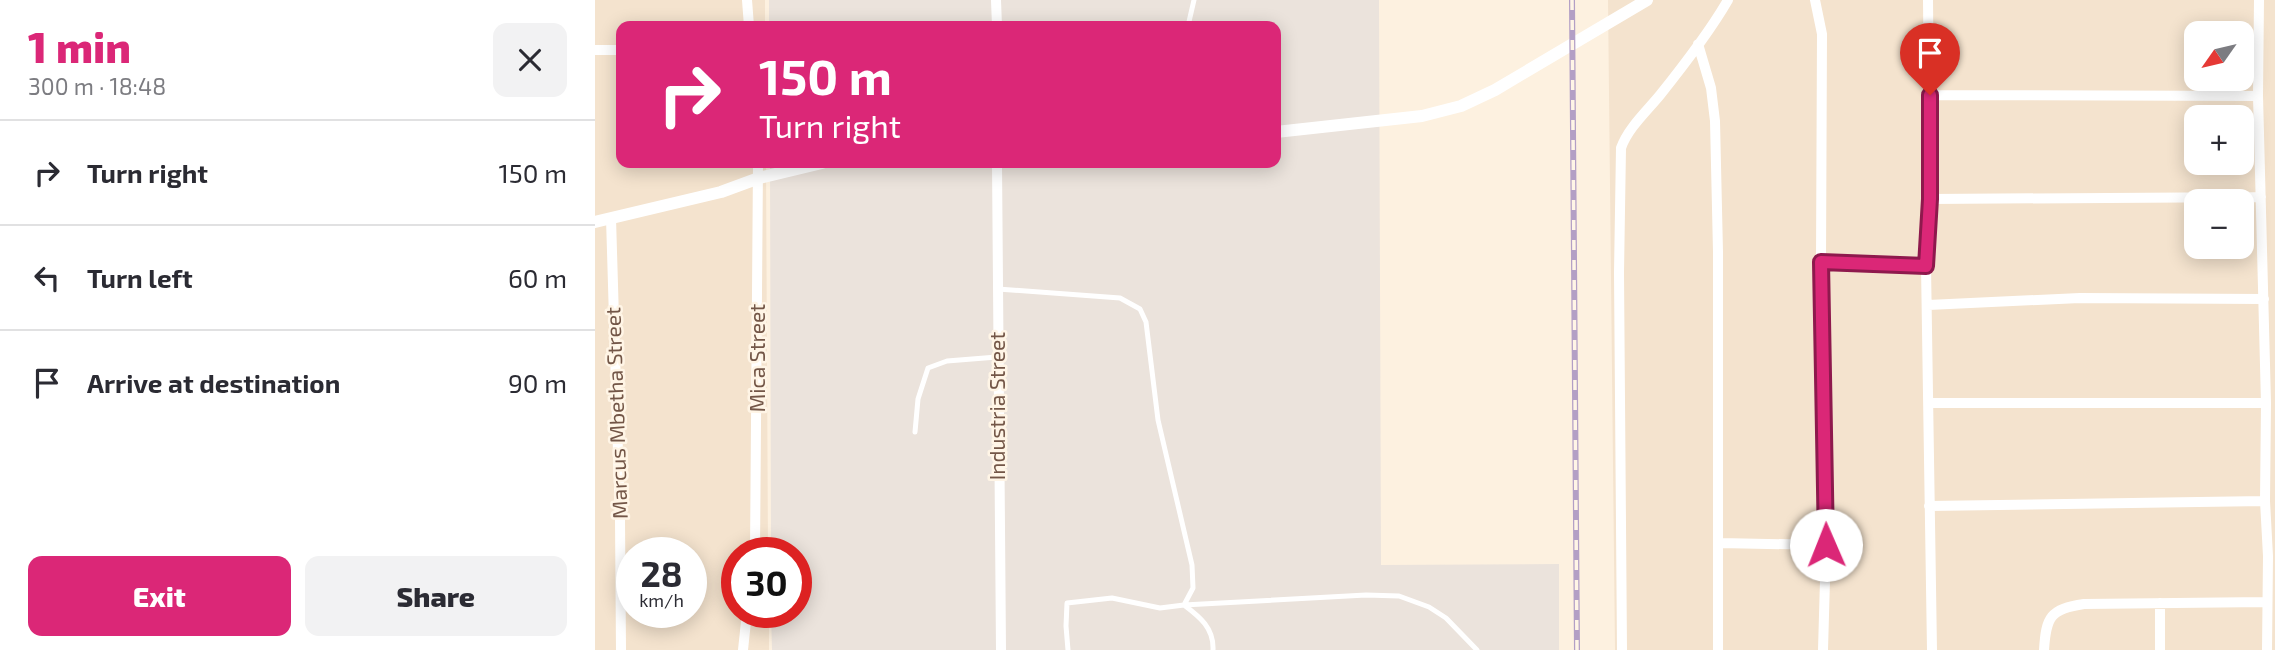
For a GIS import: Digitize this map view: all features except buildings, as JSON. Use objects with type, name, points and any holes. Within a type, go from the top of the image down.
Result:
[{"type":"street","points":[[747,0],[749,21]]},
{"type":"street","points":[[996,0],[997,21]]},
{"type":"street","points":[[1281,131],[1398,119],[1447,110],[1486,95],[1647,0]]},
{"type":"street","points":[[1622,650],[1619,286],[1621,148],[1627,135],[1698,44],[1728,0]]},
{"type":"street","points":[[1815,0],[1822,34],[1821,262],[1826,545],[1823,650]]},
{"type":"street","points":[[1929,0],[1930,199],[1926,266],[1932,650]]},
{"type":"street","points":[[2259,0],[2258,96],[2266,403],[2265,500],[2271,557],[2266,602],[2267,650]]},
{"type":"street","points":[[1698,44],[1711,88],[1715,121],[1719,650]]},
{"type":"street","points":[[595,50],[616,50]]},
{"type":"street","points":[[1930,95],[2258,96]]},
{"type":"street","name":"Mica Street","points":[[755,537],[758,168]]},
{"type":"street","points":[[595,222],[721,192],[759,178],[801,168]]},
{"type":"street","name":"Industria Street","points":[[996,168],[1001,650]]},
{"type":"street","points":[[1930,199],[2261,197]]},
{"type":"street","name":"Marcus Mbetha Street","points":[[611,218],[621,650]]},
{"type":"street","points":[[1821,262],[1926,266]]},
{"type":"street","points":[[1928,305],[2080,298],[2264,299]]},
{"type":"street","points":[[1929,403],[2266,403]]},
{"type":"street","points":[[1929,506],[2265,500]]},
{"type":"street","points":[[1720,543],[1826,545]]},
{"type":"street","points":[[2044,650],[2047,622],[2061,609],[2084,604],[2266,602]]},
{"type":"street","points":[[2160,603],[2160,650]]},
{"type":"street","points":[[743,650],[745,628]]},
{"type":"lane","points":[[1189,21],[1194,0]]},
{"type":"lane","points":[[998,289],[1120,298],[1130,301],[1140,309],[1146,322],[1157,419],[1192,565],[1193,588],[1184,605]]},
{"type":"lane","points":[[915,432],[918,399],[928,368],[947,361],[997,357]]},
{"type":"lane","points":[[1068,650],[1067,603],[1112,598],[1160,608],[1353,596],[1399,596],[1429,607],[1446,618],[1477,650]]},
{"type":"lane","points":[[1184,605],[1206,622],[1214,645],[1213,650]]},
{"type":"shaded area","points":[[595,0],[765,0],[765,21],[616,21],[616,168],[766,168],[768,537],[721,537],[721,628],[769,628],[769,650],[595,650]]},
{"type":"shaded area","points":[[769,0],[1379,0],[1381,565],[1559,564],[1559,650],[772,650],[771,628],[812,628],[812,537],[771,537],[770,168],[1281,168],[1281,21],[769,21]]},
{"type":"shaded area","points":[[1608,0],[2275,0],[2275,650],[1615,650]]},
{"type":"railway","points":[[1572,0],[1577,650]]},
{"type":"route","points":[[1826,545],[1821,262],[1926,266],[1930,199],[1930,95]]}]
